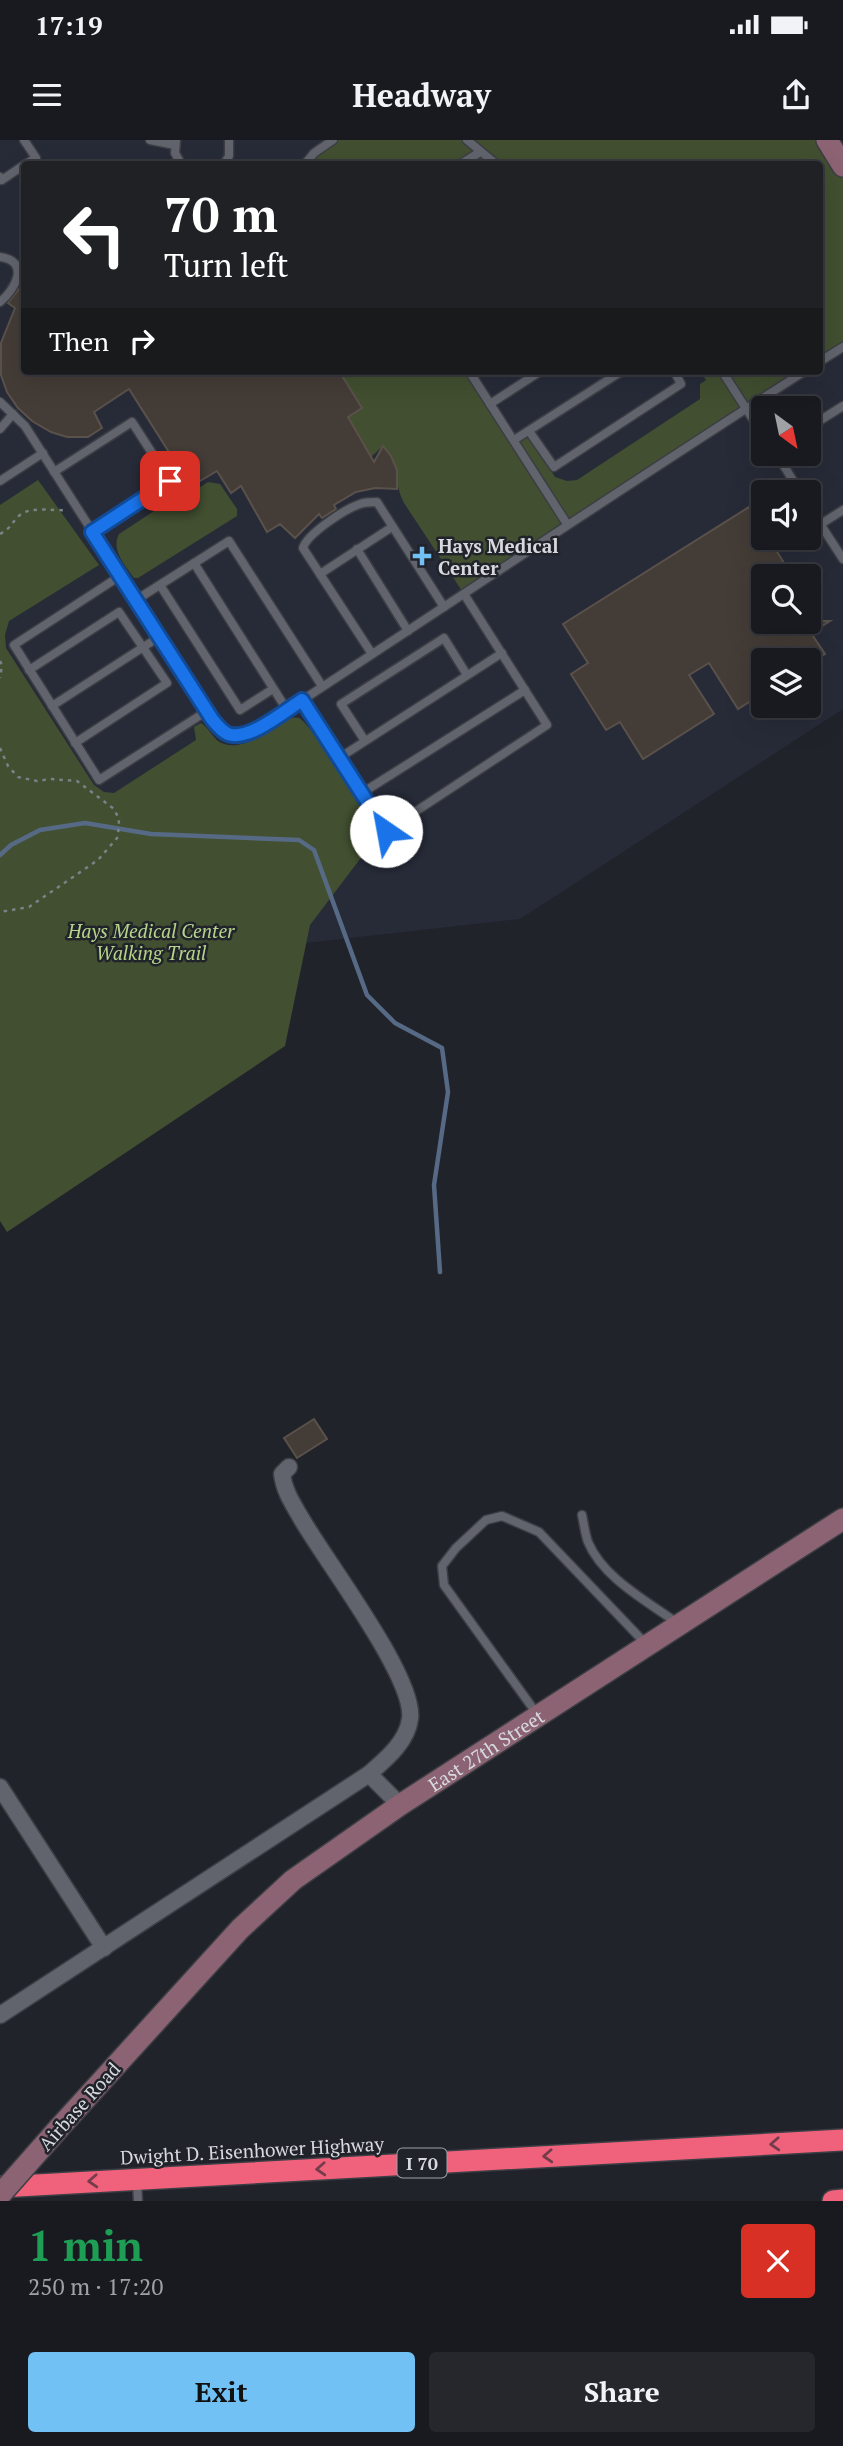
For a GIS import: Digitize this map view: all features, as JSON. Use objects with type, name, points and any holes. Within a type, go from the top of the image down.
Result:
[{"type":"highway","name":"Dwight D. Eisenhower Highway","points":[[0,2187],[843,2140]]},
{"type":"highway","points":[[833,2201],[843,2200]]},
{"type":"main road","name":"East 27th Street","points":[[159,2018],[240,1929],[275,1895],[312,1866],[400,1805],[843,1519]]},
{"type":"main road","name":"Airbase Road","points":[[0,2195],[159,2018]]},
{"type":"street","points":[[0,2015],[369,1774],[390,1756],[404,1738],[410,1719],[410,1702],[405,1685],[389,1655],[313,1539],[284,1487],[282,1474],[289,1468]]},
{"type":"street","points":[[369,1774],[400,1805]]},
{"type":"street","points":[[0,1787],[104,1948]]},
{"type":"lane","points":[[24,140],[36,158],[31,161]]},
{"type":"lane","points":[[150,140],[176,143],[180,161]]},
{"type":"lane","points":[[226,161],[229,156],[229,140]]},
{"type":"lane","points":[[307,161],[333,140]]},
{"type":"lane","points":[[467,140],[492,161]]},
{"type":"lane","points":[[466,161],[480,152]]},
{"type":"lane","points":[[0,177],[2,180],[21,168]]},
{"type":"lane","points":[[0,257],[12,261],[19,274],[9,294],[0,302]]},
{"type":"lane","points":[[823,360],[843,347]]},
{"type":"lane","points":[[472,375],[567,524]]},
{"type":"lane","points":[[490,404],[535,375]]},
{"type":"lane","points":[[514,440],[616,375]]},
{"type":"lane","points":[[529,431],[554,467],[681,384],[676,375]]},
{"type":"lane","points":[[724,375],[751,418]]},
{"type":"lane","points":[[0,402],[25,426],[207,711],[221,729],[237,736],[255,731],[567,524],[799,375]]},
{"type":"lane","points":[[821,420],[843,406]]},
{"type":"lane","points":[[0,429],[13,414]]},
{"type":"lane","points":[[54,472],[132,422],[170,481],[92,532]]},
{"type":"lane","points":[[0,481],[43,453]]},
{"type":"lane","points":[[372,654],[303,548],[309,537],[355,506],[377,502],[444,607]]},
{"type":"lane","points":[[843,510],[821,524],[843,559]]},
{"type":"lane","points":[[320,574],[393,527]]},
{"type":"lane","points":[[136,600],[229,541],[323,687]]},
{"type":"lane","points":[[357,550],[408,631]]},
{"type":"lane","points":[[194,563],[287,710]]},
{"type":"lane","points":[[120,576],[14,645],[75,743],[99,780],[207,711]]},
{"type":"lane","points":[[160,585],[240,710],[273,689]]},
{"type":"lane","points":[[302,700],[386,831],[548,725],[464,594]]},
{"type":"lane","points":[[29,670],[119,612],[167,684],[75,743]]},
{"type":"lane","points":[[52,706],[159,637]]},
{"type":"lane","points":[[365,741],[341,704],[444,638],[467,675]]},
{"type":"lane","points":[[339,758],[502,653]]},
{"type":"lane","points":[[362,793],[525,690]]},
{"type":"lane","points":[[582,1515],[588,1542],[600,1562],[679,1625]]},
{"type":"lane","points":[[538,1716],[444,1585],[442,1566],[456,1548],[486,1520],[502,1517],[539,1532],[647,1646]]},
{"type":"lane","points":[[137,2179],[138,2201]]},
{"type":"path","points":[[0,534],[27,512],[72,510]]},
{"type":"path","points":[[0,661],[0,678]]},
{"type":"path","points":[[0,748],[8,766],[18,777],[37,781],[76,781],[114,809],[119,819],[118,837],[109,849],[59,888],[29,907],[0,912]]},
{"type":"shaded area","name":"Hays Medical Center","points":[[0,140],[798,140],[812,161],[21,161],[21,375],[823,375],[823,179],[843,210],[843,709],[520,919],[0,977]]},
{"type":"green space","points":[[333,140],[827,140],[843,166],[843,347],[823,360],[823,161],[308,161]]},
{"type":"green space","points":[[346,375],[472,375],[513,440],[526,432],[555,477],[567,481],[577,480],[700,399],[700,384],[706,380],[703,375],[799,375],[767,396],[751,396],[751,406],[464,594],[404,503],[394,468],[383,446],[371,457],[348,417],[362,408],[353,393],[321,391]]},
{"type":"green space","name":"Hays Medical Center Walking Trail","points":[[38,480],[99,565],[9,621],[5,635],[6,648],[94,785],[104,792],[114,793],[196,740],[194,727],[201,723],[220,742],[235,745],[256,738],[284,721],[299,718],[327,752],[379,834],[310,925],[285,1046],[7,1232],[0,1221],[0,505]]},
{"type":"green space","points":[[208,482],[220,484],[237,509],[237,516],[134,578],[118,551],[119,534],[177,496],[180,500]]},
{"type":"building","points":[[19,289],[21,375],[341,375],[362,408],[348,417],[374,462],[383,446],[391,456],[397,470],[397,489],[375,488],[356,492],[334,505],[336,509],[322,518],[319,514],[295,538],[280,524],[267,532],[241,486],[231,493],[217,471],[200,481],[183,454],[174,460],[129,389],[94,412],[102,428],[88,437],[67,437],[51,432],[32,421],[18,408],[7,392],[1,375],[1,343],[15,308],[8,303]]},
{"type":"building","points":[[749,507],[751,550],[776,550],[785,564],[751,564],[751,634],[812,634],[821,648],[751,648],[751,701],[738,709],[709,663],[689,675],[714,714],[643,759],[620,722],[606,730],[571,674],[588,663],[563,624]]},
{"type":"building","points":[[314,1419],[327,1439],[297,1458],[284,1438]]},
{"type":"waterway","points":[[0,855],[11,845],[40,830],[85,823],[151,834],[299,840],[314,850],[367,995],[395,1023],[442,1048],[448,1092],[434,1185],[440,1272]]},
{"type":"place","name":"Hays Medical Center","points":[[422,556]]},
{"type":"route","points":[[170,481],[92,532],[221,729],[231,735],[243,736],[302,700],[386,831]]}]
